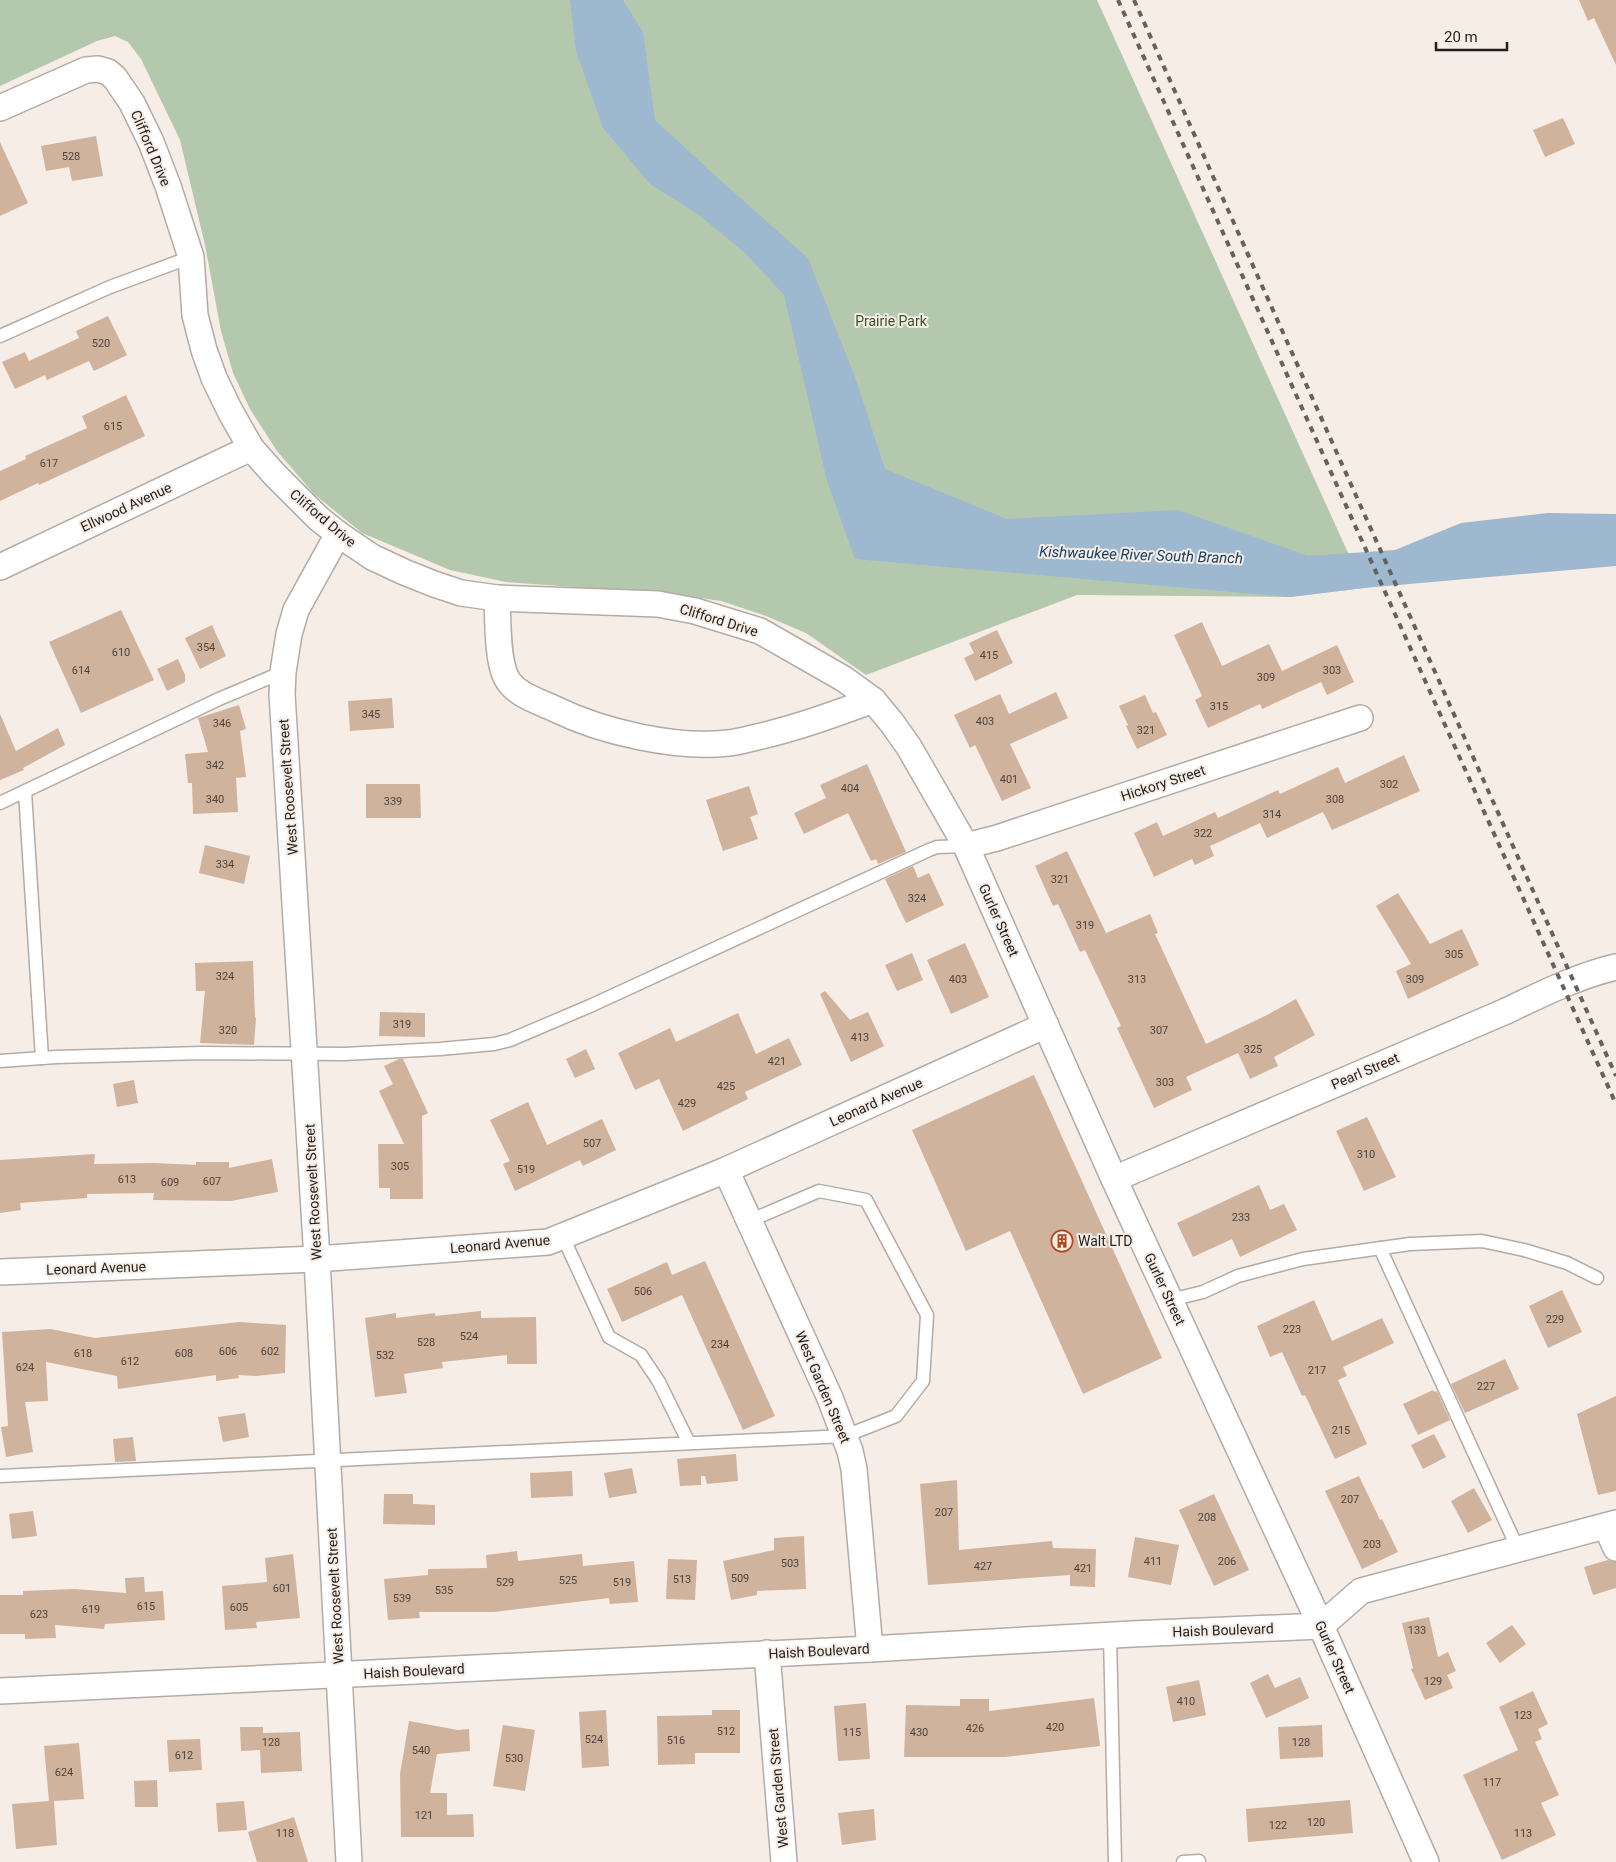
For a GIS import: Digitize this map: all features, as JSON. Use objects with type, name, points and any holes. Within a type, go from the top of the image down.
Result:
[{"type":"street","name":"Clifford Drive","points":[[0,108],[86,70],[98,69],[108,72],[115,78],[132,103],[151,142],[168,186],[191,257],[195,314],[204,350],[214,378],[230,411],[252,448],[278,478],[338,534],[372,557],[404,572],[461,593],[497,598],[658,604],[695,611],[760,631],[844,679],[873,700]]},
{"type":"street","name":"Ellwood Avenue","points":[[0,567],[252,448]]},
{"type":"street","name":"West Roosevelt Street","points":[[338,534],[296,610],[289,634],[282,672],[282,694],[317,1259],[348,1862]]},
{"type":"street","points":[[497,598],[501,662],[506,676],[514,689],[566,714],[623,733],[681,744],[728,743],[809,723],[873,700]]},
{"type":"street","name":"Gurler Street","points":[[873,700],[909,748],[966,846],[1114,1179],[1322,1626],[1426,1862]]},
{"type":"street","name":"Hickory Street","points":[[966,846],[996,838],[1360,718]]},
{"type":"street","name":"Pearl Street","points":[[1114,1179],[1504,1012],[1543,993],[1616,967]]},
{"type":"street","name":"Leonard Avenue","points":[[0,1272],[317,1259],[548,1242],[726,1170],[1046,1025]]},
{"type":"street","name":"West Garden Street","points":[[726,1170],[830,1398],[850,1451],[854,1469],[870,1649]]},
{"type":"street","points":[[1322,1626],[1361,1591],[1518,1549],[1613,1532]]},
{"type":"street","name":"Haish Boulevard","points":[[0,1691],[1322,1626]]},
{"type":"street","name":"West Garden Street","points":[[767,1653],[784,1862]]},
{"type":"lane","points":[[0,336],[110,287],[191,257]]},
{"type":"lane","points":[[0,803],[219,699],[282,672]]},
{"type":"lane","points":[[25,792],[42,1058]]},
{"type":"lane","points":[[0,1061],[202,1052],[305,1054],[440,1049],[494,1044],[510,1040],[590,1006],[929,850],[937,847],[966,846]]},
{"type":"lane","points":[[0,1476],[845,1436],[896,1416],[922,1381],[927,1315],[866,1200],[819,1191],[749,1221]]},
{"type":"lane","points":[[563,1236],[609,1337],[641,1356],[660,1382],[689,1443]]},
{"type":"lane","points":[[1170,1300],[1203,1292],[1238,1276],[1303,1260],[1410,1244],[1482,1241],[1524,1250],[1567,1263],[1597,1278]]},
{"type":"lane","points":[[1380,1248],[1518,1549]]},
{"type":"lane","points":[[1110,1635],[1115,1862]]},
{"type":"lane","points":[[1183,1862],[1199,1861]]},
{"type":"green space","name":"Prairie Park","points":[[0,0],[1097,0],[1364,588],[1290,597],[1077,595],[866,675],[806,633],[766,616],[721,601],[671,594],[506,582],[450,570],[362,533],[314,494],[277,451],[250,409],[233,373],[221,331],[205,245],[180,140],[141,59],[128,42],[115,36],[97,41],[0,86]]},
{"type":"water","name":"Kishwaukee River South Branch","points":[[570,0],[623,0],[643,32],[655,120],[808,258],[855,377],[885,469],[1007,519],[1178,510],[1308,556],[1395,550],[1461,523],[1548,513],[1616,514],[1616,566],[1364,588],[1290,597],[855,559],[827,481],[784,295],[744,252],[699,215],[650,184],[603,128],[576,51]]},
{"type":"building","points":[[1579,0],[1616,0],[1616,65],[1594,18],[1588,21]]},
{"type":"building","points":[[1563,118],[1575,144],[1545,157],[1533,130]]},
{"type":"building","points":[[96,136],[103,176],[72,181],[69,167],[46,171],[41,146]]},
{"type":"building","points":[[0,142],[28,203],[0,216]]},
{"type":"building","points":[[108,316],[127,355],[94,371],[89,361],[47,380],[45,375],[15,389],[2,362],[25,352],[29,361],[79,338],[76,331]]},
{"type":"building","points":[[126,395],[145,436],[0,501],[0,471],[26,459],[25,456],[87,428],[82,416]]},
{"type":"building","points":[[121,610],[154,680],[81,713],[49,642]]},
{"type":"building","points":[[1202,622],[1222,666],[1269,644],[1282,671],[1337,645],[1354,682],[1327,695],[1321,682],[1262,709],[1260,704],[1208,728],[1195,700],[1202,696],[1174,635]]},
{"type":"building","points":[[212,625],[226,656],[200,669],[185,638]]},
{"type":"building","points":[[997,630],[1013,663],[975,681],[964,658],[974,653],[969,643]]},
{"type":"building","points":[[178,659],[185,675],[185,682],[167,691],[157,669]]},
{"type":"building","points":[[1056,692],[1068,718],[1010,744],[1031,788],[1002,801],[975,745],[970,748],[954,715],[1000,694],[1009,714]]},
{"type":"building","points":[[1145,695],[1153,713],[1156,712],[1167,735],[1137,749],[1119,706]]},
{"type":"building","points":[[392,698],[394,728],[350,731],[348,701]]},
{"type":"building","points":[[239,705],[246,729],[240,731],[246,777],[236,778],[238,812],[193,814],[192,783],[188,783],[185,754],[208,752],[198,718]]},
{"type":"building","points":[[0,714],[16,751],[58,728],[65,745],[23,768],[24,770],[0,780]]},
{"type":"building","points":[[1404,755],[1420,791],[1332,830],[1323,812],[1267,838],[1260,823],[1210,846],[1214,856],[1195,865],[1192,859],[1154,877],[1134,833],[1157,822],[1163,836],[1215,812],[1218,818],[1278,790],[1280,794],[1338,767],[1345,783]]},
{"type":"building","points":[[867,764],[906,852],[878,864],[876,859],[871,861],[848,813],[804,834],[794,813],[826,798],[820,785]]},
{"type":"building","points":[[366,784],[420,784],[421,818],[366,818]]},
{"type":"building","points":[[749,786],[758,814],[750,817],[758,839],[723,851],[706,800]]},
{"type":"building","points":[[205,845],[250,856],[244,884],[199,873]]},
{"type":"building","points":[[1067,851],[1106,933],[1150,914],[1158,933],[1155,934],[1206,1044],[1296,999],[1315,1035],[1274,1057],[1278,1066],[1250,1079],[1238,1053],[1186,1077],[1192,1090],[1154,1108],[1117,1028],[1121,1026],[1085,950],[1080,952],[1058,904],[1053,906],[1035,866]]},
{"type":"building","points":[[913,866],[918,878],[929,873],[944,905],[906,923],[885,879]]},
{"type":"building","points":[[1398,893],[1430,944],[1462,929],[1479,965],[1408,999],[1396,971],[1411,964],[1376,906]]},
{"type":"building","points":[[965,943],[989,997],[951,1014],[927,960]]},
{"type":"building","points":[[912,953],[923,980],[897,991],[885,965]]},
{"type":"building","points":[[253,961],[256,1018],[254,1045],[200,1043],[205,991],[196,991],[195,963]]},
{"type":"building","points":[[825,991],[850,1020],[868,1012],[884,1046],[851,1062],[820,994]]},
{"type":"building","points":[[380,1012],[425,1013],[425,1037],[379,1036]]},
{"type":"building","points":[[738,1013],[756,1054],[789,1038],[802,1065],[745,1092],[748,1099],[683,1131],[659,1079],[635,1090],[618,1053],[670,1028],[676,1042]]},
{"type":"building","points":[[586,1049],[595,1069],[575,1078],[566,1059]]},
{"type":"building","points":[[403,1059],[428,1113],[422,1116],[423,1199],[390,1199],[390,1188],[379,1188],[378,1144],[404,1144],[379,1091],[393,1084],[384,1066]]},
{"type":"building","name":"Walt LTD","points":[[1034,1075],[1162,1358],[1083,1394],[1010,1231],[966,1251],[912,1130]]},
{"type":"building","points":[[134,1080],[138,1103],[117,1107],[113,1084]]},
{"type":"building","points":[[528,1102],[547,1145],[602,1119],[616,1150],[583,1166],[580,1160],[515,1191],[503,1164],[510,1161],[490,1120]]},
{"type":"building","points":[[1367,1117],[1396,1177],[1364,1191],[1336,1131]]},
{"type":"building","points":[[95,1154],[94,1164],[154,1163],[196,1165],[196,1162],[229,1162],[229,1168],[272,1159],[278,1192],[231,1201],[153,1200],[154,1193],[87,1194],[87,1198],[20,1203],[21,1210],[0,1213],[0,1160]]},
{"type":"building","points":[[1259,1185],[1270,1210],[1284,1204],[1297,1230],[1240,1257],[1232,1239],[1193,1257],[1177,1223]]},
{"type":"building","points":[[705,1261],[775,1416],[743,1430],[682,1295],[622,1322],[607,1289],[667,1262],[672,1275]]},
{"type":"building","points":[[1562,1290],[1582,1332],[1548,1348],[1529,1306]]},
{"type":"building","points":[[1314,1300],[1332,1341],[1382,1318],[1394,1343],[1343,1367],[1347,1376],[1338,1380],[1367,1444],[1335,1459],[1305,1395],[1302,1396],[1282,1352],[1270,1357],[1257,1326]]},
{"type":"building","points":[[481,1311],[481,1318],[536,1317],[537,1364],[507,1364],[507,1355],[442,1362],[443,1368],[404,1374],[407,1393],[375,1397],[365,1318],[396,1313],[396,1318],[435,1313],[435,1316]]},
{"type":"building","points":[[239,1322],[286,1325],[285,1373],[256,1376],[238,1375],[239,1378],[216,1381],[216,1375],[118,1389],[117,1376],[46,1362],[48,1401],[25,1402],[33,1452],[6,1457],[1,1427],[8,1426],[2,1332],[51,1329],[95,1338]]},
{"type":"building","points":[[1505,1359],[1519,1389],[1465,1413],[1451,1384]]},
{"type":"building","points":[[1433,1390],[1434,1392],[1437,1391],[1450,1420],[1418,1435],[1403,1404]]},
{"type":"building","points":[[1616,1396],[1616,1491],[1598,1495],[1577,1414]]},
{"type":"building","points":[[245,1413],[249,1437],[223,1442],[218,1417]]},
{"type":"building","points":[[1434,1434],[1446,1457],[1423,1469],[1411,1445]]},
{"type":"building","points":[[133,1437],[136,1461],[115,1462],[113,1439]]},
{"type":"building","points":[[736,1454],[738,1481],[707,1484],[705,1476],[701,1476],[701,1485],[680,1486],[677,1459]]},
{"type":"building","points":[[632,1468],[637,1493],[609,1498],[604,1473]]},
{"type":"building","points":[[572,1471],[573,1496],[531,1498],[530,1473]]},
{"type":"building","points":[[1359,1476],[1398,1552],[1362,1569],[1325,1491]]},
{"type":"building","points":[[957,1480],[959,1550],[1052,1541],[1053,1548],[1096,1549],[1095,1587],[1070,1586],[1070,1575],[928,1585],[920,1484]]},
{"type":"building","points":[[1474,1488],[1492,1520],[1468,1533],[1451,1501]]},
{"type":"building","points":[[384,1494],[413,1494],[413,1504],[435,1505],[435,1525],[383,1524]]},
{"type":"building","points":[[1214,1494],[1249,1570],[1214,1586],[1179,1510]]},
{"type":"building","points":[[33,1511],[37,1536],[12,1539],[9,1514]]},
{"type":"building","points":[[804,1536],[806,1589],[757,1591],[757,1595],[731,1600],[723,1561],[774,1550],[774,1538]]},
{"type":"building","points":[[1135,1537],[1179,1545],[1171,1585],[1128,1577]]},
{"type":"building","points":[[517,1551],[518,1561],[582,1554],[583,1566],[634,1561],[638,1602],[610,1604],[609,1598],[494,1612],[419,1612],[420,1618],[388,1620],[384,1579],[428,1575],[428,1569],[487,1568],[486,1555]]},
{"type":"building","points":[[293,1554],[300,1618],[256,1622],[257,1628],[225,1630],[222,1586],[267,1582],[265,1558]]},
{"type":"building","points":[[668,1559],[697,1560],[695,1600],[666,1599]]},
{"type":"building","points":[[1608,1560],[1616,1562],[1616,1588],[1593,1595],[1584,1567]]},
{"type":"building","points":[[144,1577],[145,1592],[163,1591],[165,1620],[105,1624],[104,1629],[55,1625],[56,1638],[25,1639],[25,1634],[0,1634],[0,1595],[23,1595],[23,1591],[75,1589],[126,1593],[125,1578]]},
{"type":"building","points":[[1429,1617],[1438,1657],[1448,1652],[1456,1671],[1447,1675],[1453,1688],[1425,1700],[1411,1669],[1413,1668],[1402,1623]]},
{"type":"building","points":[[1512,1625],[1526,1644],[1500,1663],[1486,1643]]},
{"type":"building","points":[[1268,1674],[1275,1688],[1300,1677],[1309,1698],[1266,1718],[1250,1683]]},
{"type":"building","points":[[1199,1680],[1206,1715],[1173,1722],[1166,1687]]},
{"type":"building","points":[[1533,1691],[1548,1724],[1538,1729],[1542,1739],[1535,1742],[1559,1795],[1541,1803],[1556,1835],[1502,1860],[1463,1775],[1518,1750],[1499,1707]]},
{"type":"building","points":[[1094,1698],[1100,1746],[1005,1757],[904,1757],[906,1705],[960,1706],[960,1699],[989,1699],[989,1711]]},
{"type":"building","points":[[866,1703],[870,1759],[838,1761],[834,1706]]},
{"type":"building","points":[[606,1710],[609,1766],[582,1768],[579,1712]]},
{"type":"building","points":[[712,1710],[740,1710],[740,1753],[695,1753],[695,1764],[658,1765],[657,1716],[712,1715]]},
{"type":"building","points":[[409,1721],[458,1730],[469,1729],[470,1751],[437,1754],[430,1793],[447,1793],[447,1815],[473,1814],[474,1837],[401,1837],[400,1774]]},
{"type":"building","points":[[503,1725],[535,1730],[525,1791],[493,1786]]},
{"type":"building","points":[[1322,1725],[1323,1757],[1280,1759],[1278,1727]]},
{"type":"building","points":[[240,1727],[263,1727],[263,1733],[300,1732],[302,1771],[261,1773],[260,1750],[241,1751]]},
{"type":"building","points":[[200,1739],[202,1770],[169,1772],[167,1740]]},
{"type":"building","points":[[79,1743],[84,1799],[54,1801],[57,1845],[16,1849],[12,1804],[49,1801],[44,1746]]},
{"type":"building","points":[[157,1780],[158,1807],[135,1807],[134,1781]]},
{"type":"building","points":[[1350,1800],[1353,1833],[1248,1842],[1246,1809]]},
{"type":"building","points":[[244,1801],[247,1830],[218,1832],[216,1803]]},
{"type":"building","points":[[874,1809],[876,1840],[842,1845],[838,1813]]},
{"type":"building","points":[[294,1817],[308,1862],[257,1862],[248,1832]]},
{"type":"railway","points":[[1118,0],[1616,1104]]},
{"type":"railway","points":[[1134,0],[1616,1076]]},
{"type":"place","name":"Walt LTD","points":[[1062,1241]]}]
